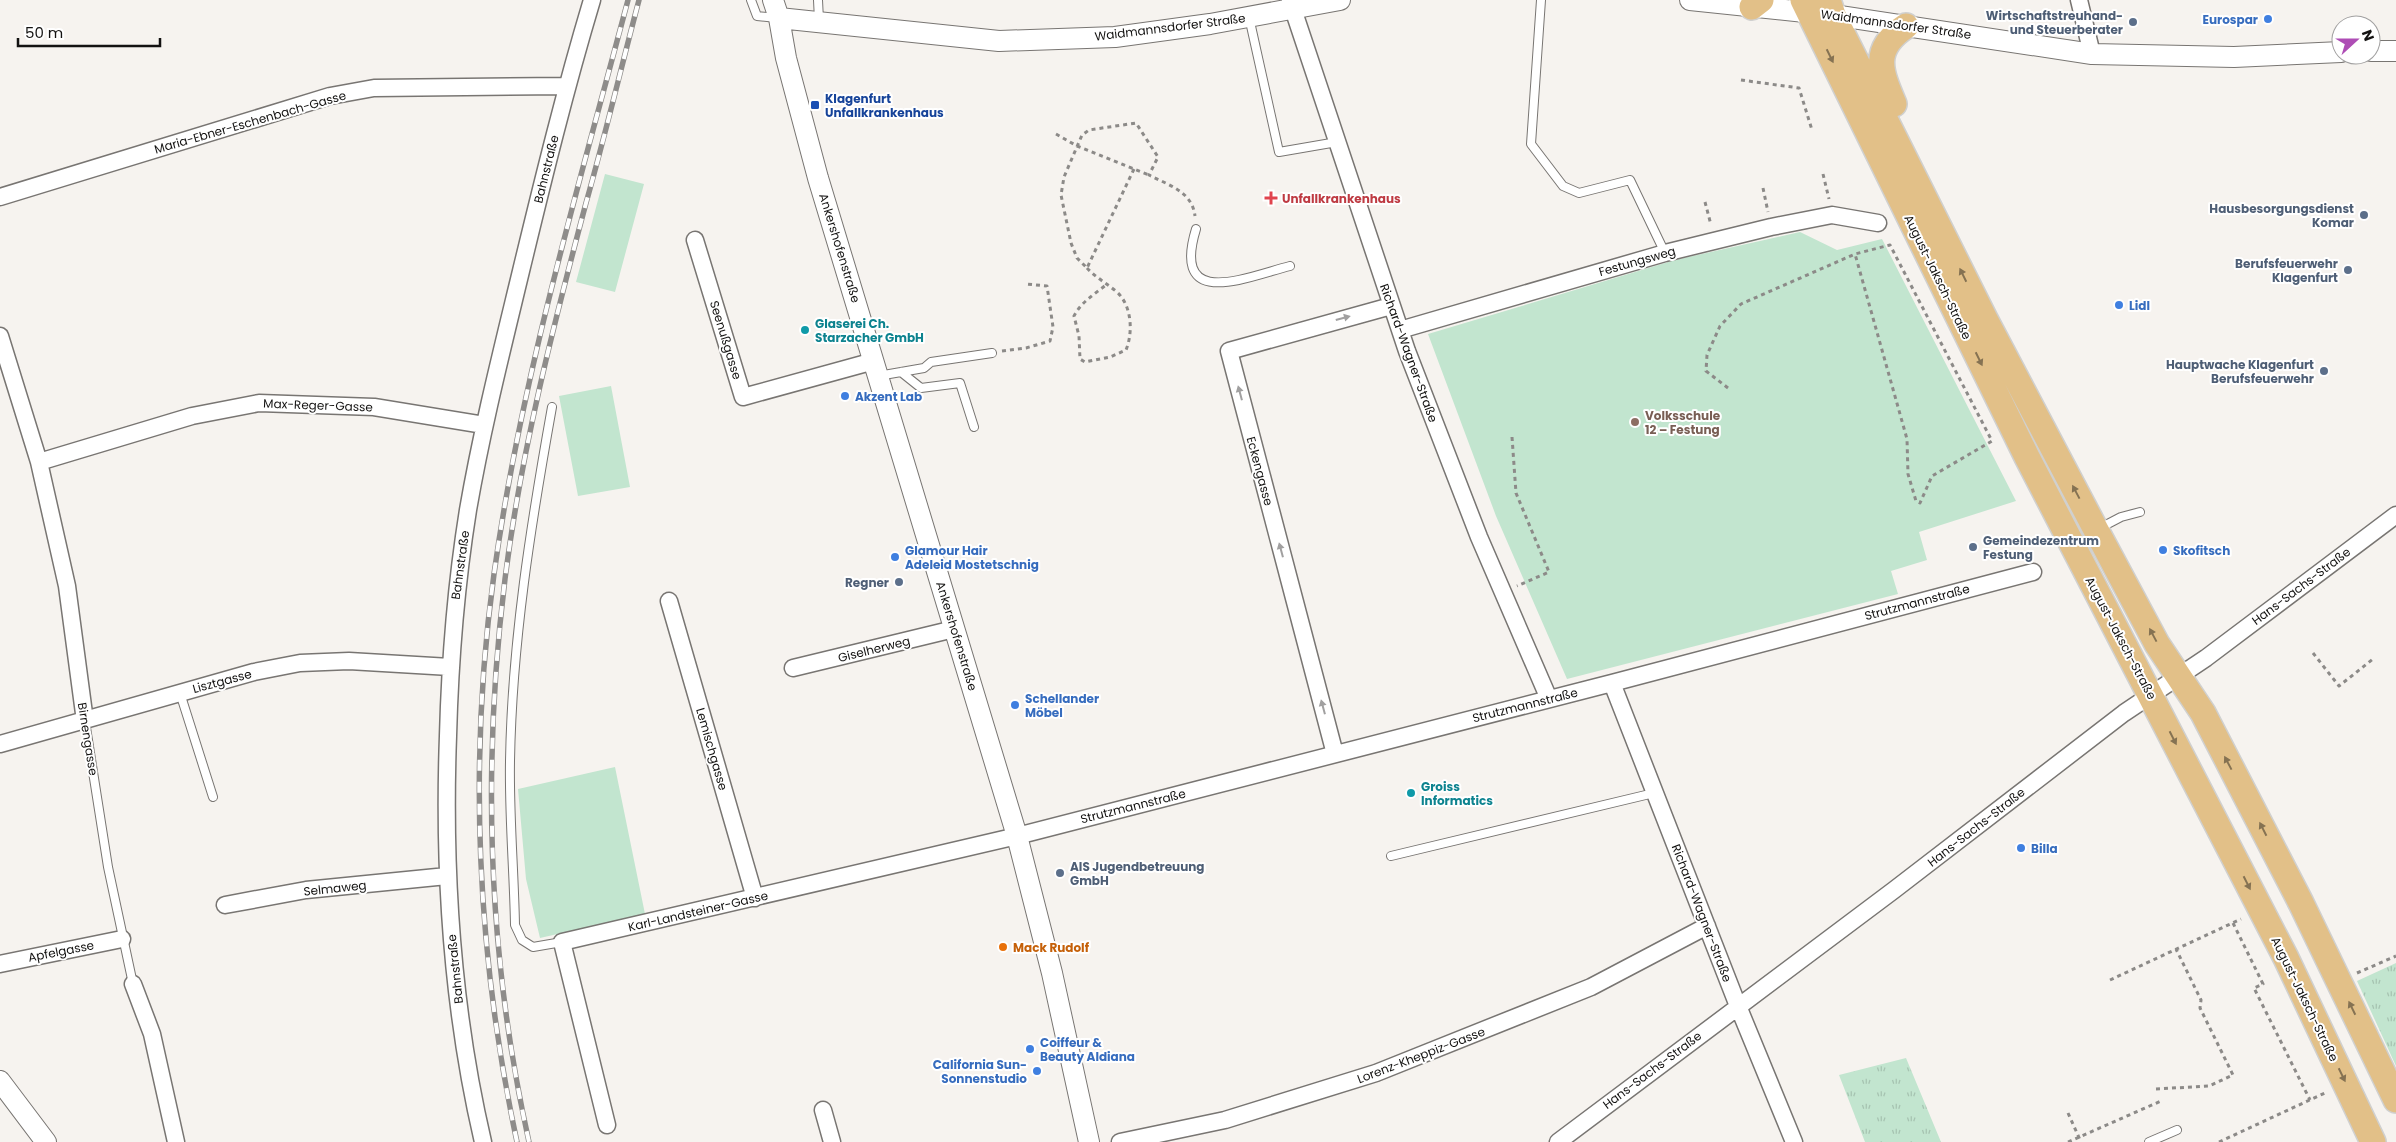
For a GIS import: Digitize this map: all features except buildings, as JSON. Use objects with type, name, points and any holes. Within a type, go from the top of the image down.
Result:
[{"type":"main road","name":"August-Jaksch-Straße","points":[[1818,7],[1900,150],[1985,319],[2157,644],[2203,713],[2396,1100]]},
{"type":"main road","name":"August-Jaksch-Straße","points":[[1818,7],[2027,457],[2261,909],[2373,1142]]},
{"type":"main road","points":[[1900,150],[1903,131],[1900,117],[1880,67],[1885,46],[1894,34],[1906,26]]},
{"type":"street","name":"Bahnstraße","points":[[483,1142],[459,1010],[447,876],[445,815],[450,667],[456,594],[468,511],[484,425],[566,86],[592,0]]},
{"type":"street","name":"Waidmannsdorfer Straße","points":[[776,9],[820,22],[999,41],[1115,37],[1249,17],[1291,4],[1340,0]]},
{"type":"street","name":"Waidmannsdorfer Straße","points":[[1690,0],[1818,7],[1906,26],[2092,54],[2234,57],[2331,52]]},
{"type":"street","points":[[2078,0],[2092,54]]},
{"type":"street","name":"Richard-Wagner-Straße","points":[[1291,4],[1400,330],[1447,455],[1502,592],[1549,699]]},
{"type":"street","name":"Ankershofenstraße","points":[[776,9],[786,58],[818,178],[1017,836],[1052,973],[1089,1142]]},
{"type":"street","points":[[2381,51],[2396,50]]},
{"type":"street","name":"Maria-Ebner-Eschenbach-Gasse","points":[[0,197],[330,96],[374,88],[566,86]]},
{"type":"street","name":"Festungsweg","points":[[1400,330],[1665,253],[1771,227],[1832,214],[1878,223]]},
{"type":"street","name":"Seenußgasse","points":[[695,240],[743,397],[876,368]]},
{"type":"street","name":"Eckengasse","points":[[1335,754],[1229,351],[1392,306]]},
{"type":"street","name":"Birnengasse","points":[[0,336],[39,462],[67,586],[84,721]]},
{"type":"street","name":"Max-Reger-Gasse","points":[[39,462],[192,416],[259,403],[374,407],[484,425]]},
{"type":"street","name":"Hans-Sachs-Straße","points":[[1558,1142],[2151,694],[2179,676],[2396,515]]},
{"type":"street","name":"Strutzmannstraße","points":[[1017,836],[1612,683],[2033,572]]},
{"type":"street","name":"Lemischgasse","points":[[669,601],[755,898]]},
{"type":"street","name":"Giselherweg","points":[[793,668],[954,629]]},
{"type":"street","name":"Lisztgasse","points":[[0,744],[254,672],[316,662],[349,661],[450,667]]},
{"type":"street","name":"Richard-Wagner-Straße","points":[[1612,683],[1738,1006],[1794,1142]]},
{"type":"street","name":"Karl-Landsteiner-Gasse","points":[[562,942],[1017,836]]},
{"type":"street","name":"Selmaweg","points":[[225,905],[306,890],[447,876]]},
{"type":"street","name":"Lorenz-Kheppiz-Gasse","points":[[1120,1142],[1233,1117],[1376,1073],[1591,987],[1707,926]]},
{"type":"street","name":"Apfelgasse","points":[[0,964],[122,939]]},
{"type":"street","points":[[562,942],[607,1124]]},
{"type":"street","name":"Birnengasse","points":[[133,984],[152,1034],[176,1142]]},
{"type":"street","points":[[0,1082],[46,1142]]},
{"type":"street","points":[[824,1110],[832,1142]]},
{"type":"lane","points":[[751,0],[757,16],[776,9]]},
{"type":"lane","points":[[818,0],[820,22]]},
{"type":"lane","points":[[1541,0],[1532,144],[1564,186],[1579,193],[1630,180],[1665,253]]},
{"type":"lane","points":[[1249,17],[1279,152],[1337,142]]},
{"type":"lane","points":[[1196,229],[1191,246],[1192,261],[1194,271],[1201,279],[1221,284],[1290,266]]},
{"type":"lane","points":[[876,368],[901,372],[924,368],[931,362],[992,353]]},
{"type":"lane","points":[[901,372],[921,388],[960,383],[974,427]]},
{"type":"lane","points":[[552,407],[525,572],[516,660],[510,762],[515,925],[522,940],[533,947],[562,942]]},
{"type":"lane","points":[[2096,530],[2121,517],[2140,512]]},
{"type":"lane","points":[[180,693],[212,797]]},
{"type":"lane","name":"Birnengasse","points":[[84,721],[108,867],[133,984]]},
{"type":"lane","points":[[1391,856],[1654,793]]},
{"type":"lane","points":[[2149,1142],[2177,1130]]},
{"type":"path","points":[[1741,80],[1799,88],[1812,130]]},
{"type":"path","points":[[1107,284],[1078,308],[1074,316],[1079,336],[1078,352],[1080,359],[1085,362],[1119,354],[1126,350],[1129,343],[1130,319],[1120,295],[1077,258],[1071,242],[1061,195],[1064,177],[1082,135],[1089,130],[1136,123],[1158,157],[1149,175]]},
{"type":"path","points":[[1056,134],[1078,146],[1149,175],[1182,191],[1188,197],[1194,211],[1196,229]]},
{"type":"path","points":[[1087,268],[1134,169]]},
{"type":"path","points":[[1823,174],[1832,214]]},
{"type":"path","points":[[1763,188],[1771,227]]},
{"type":"path","points":[[1705,202],[1714,240]]},
{"type":"path","points":[[1728,388],[1706,371],[1707,355],[1720,326],[1741,304],[1855,254],[1890,245],[1992,441],[1932,476],[1920,503],[1916,501],[1908,474],[1907,438],[1855,254]]},
{"type":"path","points":[[992,353],[1026,348],[1050,341],[1053,327],[1046,286],[1026,284]]},
{"type":"path","points":[[1502,592],[1549,572],[1516,493],[1512,437]]},
{"type":"path","points":[[2313,653],[2338,686],[2373,659]]},
{"type":"path","points":[[2110,980],[2261,909]]},
{"type":"path","points":[[2233,923],[2262,984],[2254,988],[2310,1100]]},
{"type":"path","points":[[2156,1088],[2209,1086],[2233,1075],[2200,1008],[2201,1000],[2176,949]]},
{"type":"path","points":[[2218,1142],[2346,1083]]},
{"type":"path","points":[[2068,1142],[2161,1101]]},
{"type":"path","points":[[2068,1113],[2081,1142]]},
{"type":"green space","points":[[605,174],[644,184],[615,292],[576,282]]},
{"type":"green space","points":[[1800,232],[1837,250],[1882,239],[2016,501],[1919,532],[1927,560],[1891,571],[1898,594],[1567,679],[1496,516],[1428,334],[1675,260]]},
{"type":"green space","points":[[611,386],[630,487],[578,496],[559,396]]},
{"type":"green space","points":[[615,767],[645,914],[540,938],[526,879],[518,789]]},
{"type":"green space","points":[[2396,963],[2396,1066],[2357,981]]},
{"type":"green space","points":[[1906,1058],[1941,1142],[1865,1142],[1839,1075]]},
{"type":"railway","points":[[517,1142],[503,1072],[485,930],[479,787],[486,645],[505,501],[519,429],[552,285],[628,0]]},
{"type":"railway","points":[[529,1142],[515,1073],[497,932],[493,862],[492,791],[493,720],[498,649],[512,531],[539,390],[639,0]]},
{"type":"place","name":"Eurospar","points":[[2268,19]]},
{"type":"place","name":"Wirtschaftstreuhand- und Steuerberater","points":[[2133,22]]},
{"type":"place","name":"Klagenfurt Unfallkrankenhaus","points":[[815,105]]},
{"type":"place","name":"Unfallkrankenhaus","points":[[1271,198]]},
{"type":"place","name":"Hausbesorgungsdienst Komar","points":[[2364,215]]},
{"type":"place","name":"Berufsfeuerwehr Klagenfurt","points":[[2348,270]]},
{"type":"place","name":"Lidl","points":[[2119,305]]},
{"type":"place","name":"Glaserei Ch. Starzacher GmbH","points":[[805,330]]},
{"type":"place","name":"Hauptwache Klagenfurt Berufsfeuerwehr","points":[[2324,371]]},
{"type":"place","name":"Akzent Lab","points":[[845,396]]},
{"type":"place","name":"Volksschule 12 – Festung","points":[[1635,422]]},
{"type":"place","name":"Gemeindezentrum Festung","points":[[1973,547]]},
{"type":"place","name":"Skofitsch","points":[[2163,550]]},
{"type":"place","name":"Glamour Hair Adeleid Mostetschnig","points":[[895,557]]},
{"type":"place","name":"Regner","points":[[899,582]]},
{"type":"place","name":"Schellander Möbel","points":[[1015,705]]},
{"type":"place","name":"Groiss Informatics","points":[[1411,793]]},
{"type":"place","name":"Billa","points":[[2021,848]]},
{"type":"place","name":"AIS Jugendbetreuung GmbH","points":[[1060,873]]},
{"type":"place","name":"Mack Rudolf","points":[[1003,947]]},
{"type":"place","name":"Coiffeur & Beauty Aldiana","points":[[1030,1049]]},
{"type":"place","name":"California Sun- Sonnenstudio","points":[[1037,1071]]}]
